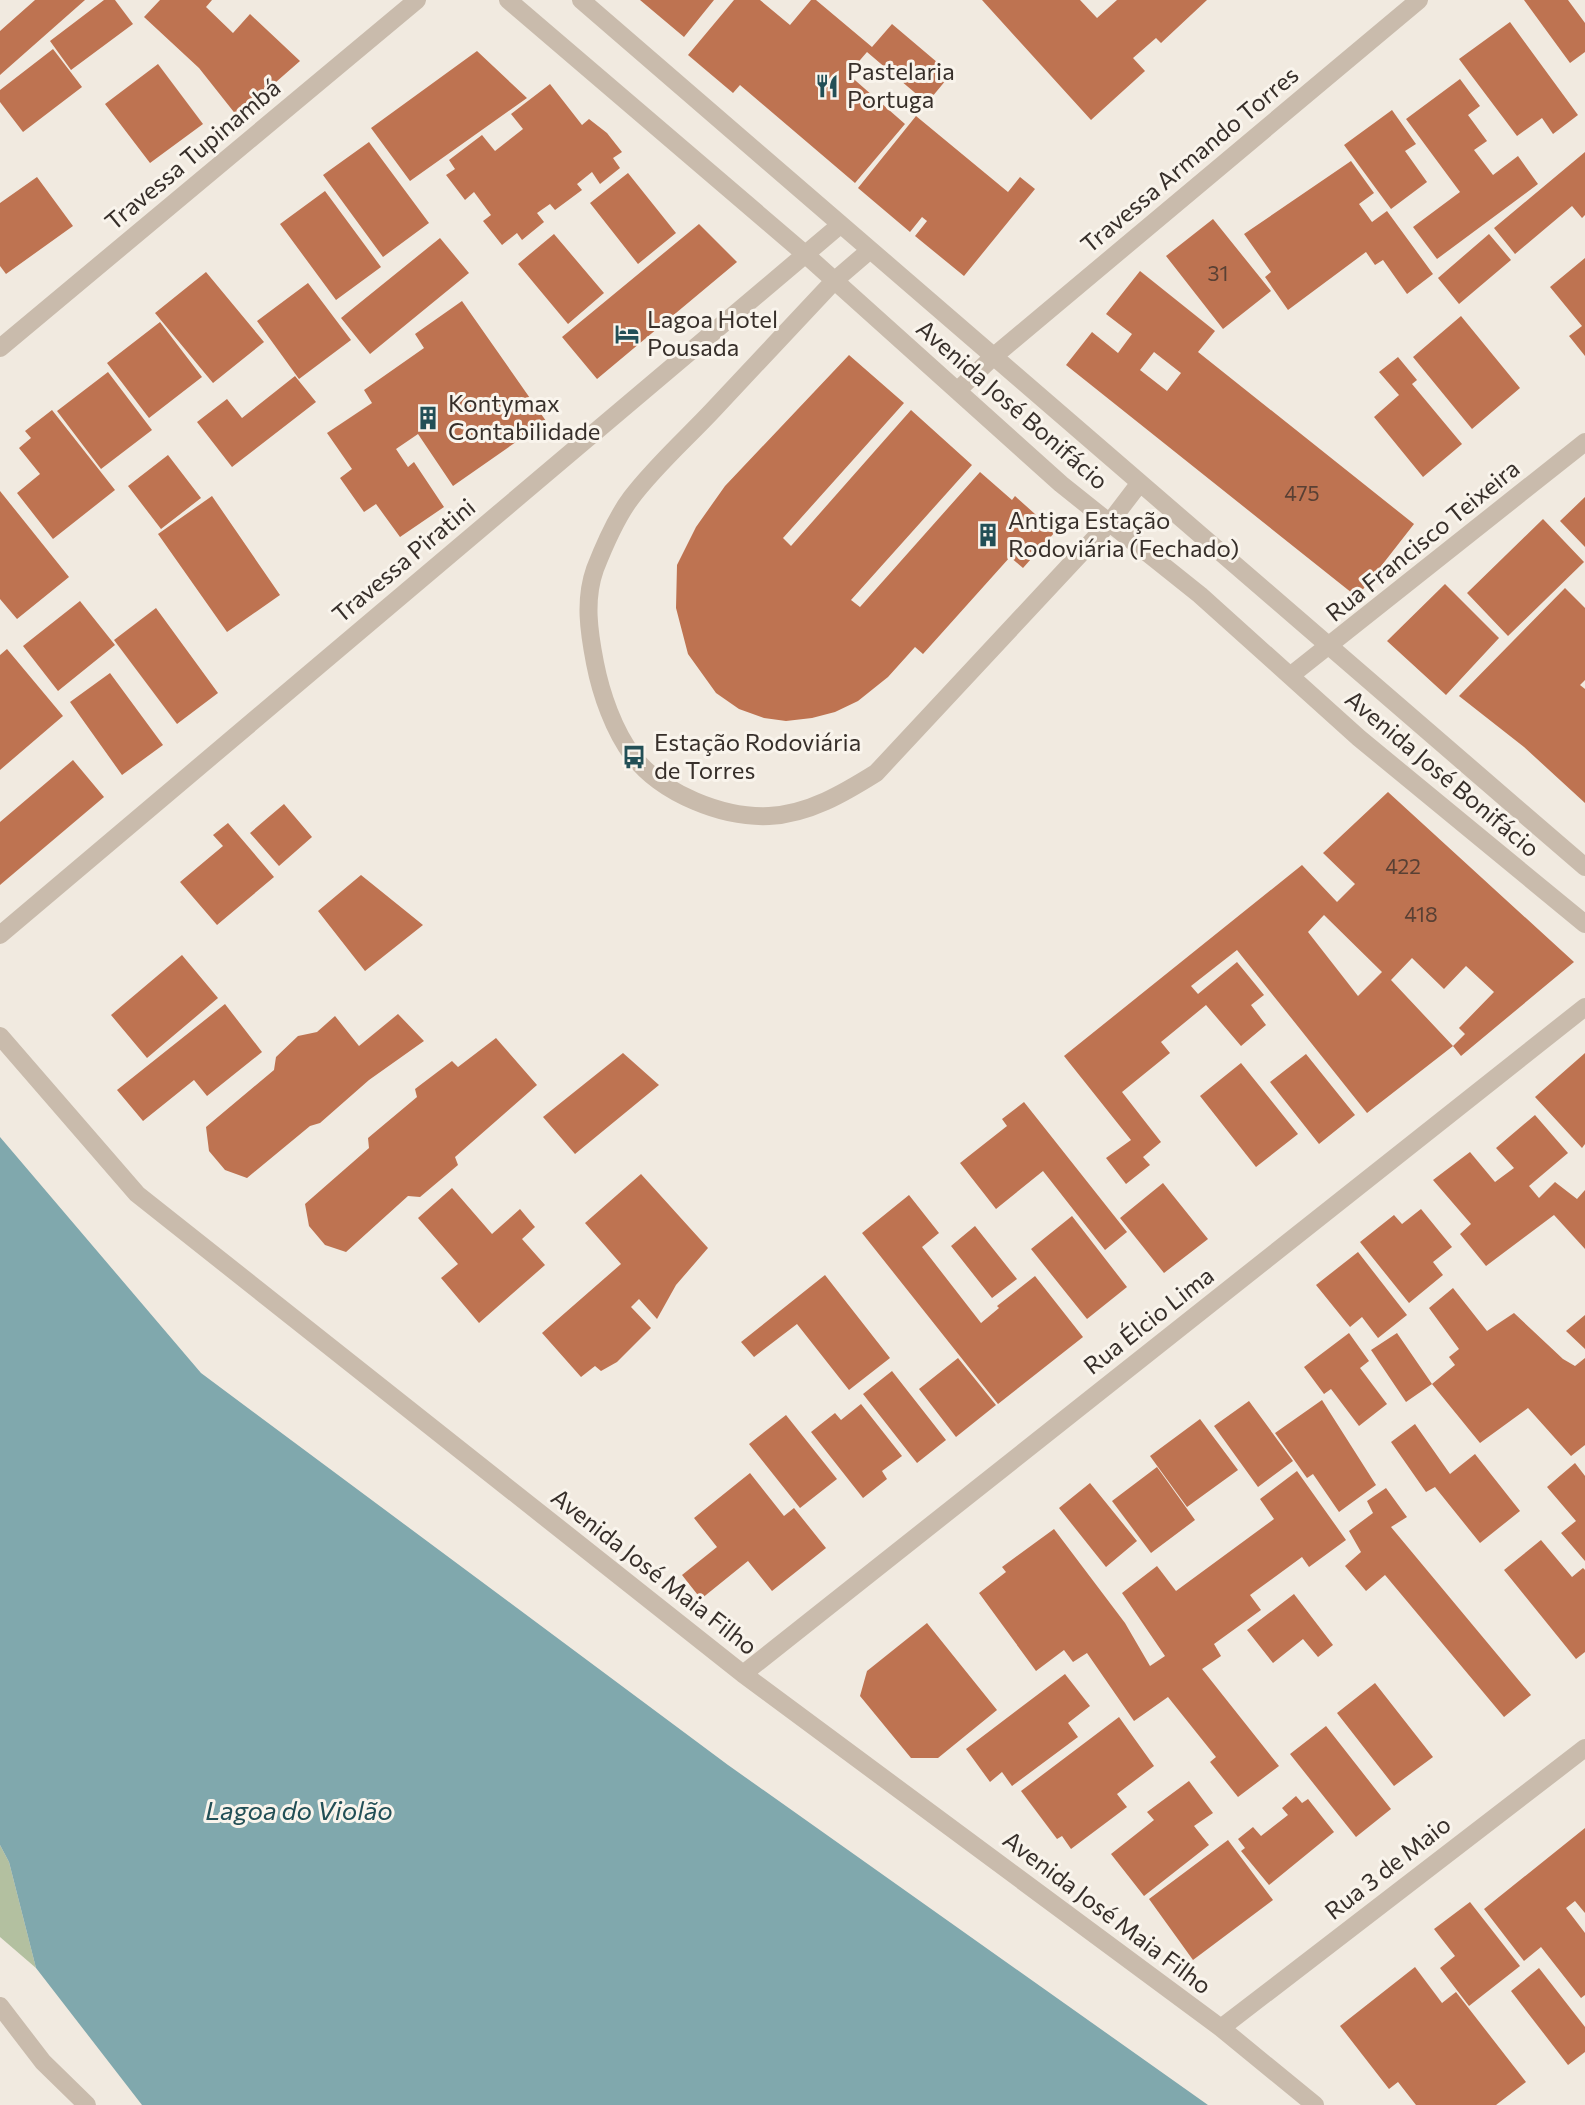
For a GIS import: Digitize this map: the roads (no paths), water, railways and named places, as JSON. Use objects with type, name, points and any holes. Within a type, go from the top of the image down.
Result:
[{"type":"street","name":"Travessa Tupinambá","points":[[0,348],[417,0]]},
{"type":"street","name":"Avenida José Bonifácio","points":[[508,0],[806,254],[1061,484],[1200,595],[1359,738],[1585,924]]},
{"type":"street","name":"Avenida José Bonifácio","points":[[581,0],[1585,867]]},
{"type":"street","name":"Travessa Armando Torres","points":[[958,390],[993,357],[1419,0]]},
{"type":"street","name":"Travessa Piratini","points":[[0,935],[840,225]]},
{"type":"street","points":[[869,251],[834,281],[630,499],[604,548],[594,573],[587,603],[591,642],[598,682],[634,757],[665,783],[698,804],[737,815],[772,816],[798,810],[847,792],[876,773],[1110,522],[1139,484]]},
{"type":"street","name":"Rua Francisco Teixeira","points":[[1290,676],[1329,648],[1585,442]]},
{"type":"street","name":"Rua Élcio Lima","points":[[743,1674],[1585,1007]]},
{"type":"street","name":"Avenida José Maia Filho","points":[[0,1036],[137,1194],[743,1674],[1221,2028],[1315,2105]]},
{"type":"street","name":"Rua 3 de Maio","points":[[1221,2028],[1585,1748]]},
{"type":"street","points":[[0,2006],[43,2062],[87,2105]]},
{"type":"water","name":"Lagoa do Violão","points":[[0,1137],[201,1373],[728,1765],[1208,2105],[142,2105],[36,1968],[9,1862],[0,1845]]},
{"type":"place","name":"Pastelaria Portuga","points":[[827,86]]},
{"type":"place","name":"Lagoa Hotel Pousada","points":[[627,334]]},
{"type":"place","name":"Kontymax Contabilidade","points":[[428,418]]},
{"type":"place","name":"Antiga Estação Rodoviária (Fechado)","points":[[988,535]]},
{"type":"place","name":"Estação Rodoviária de Torres","points":[[634,757]]}]
